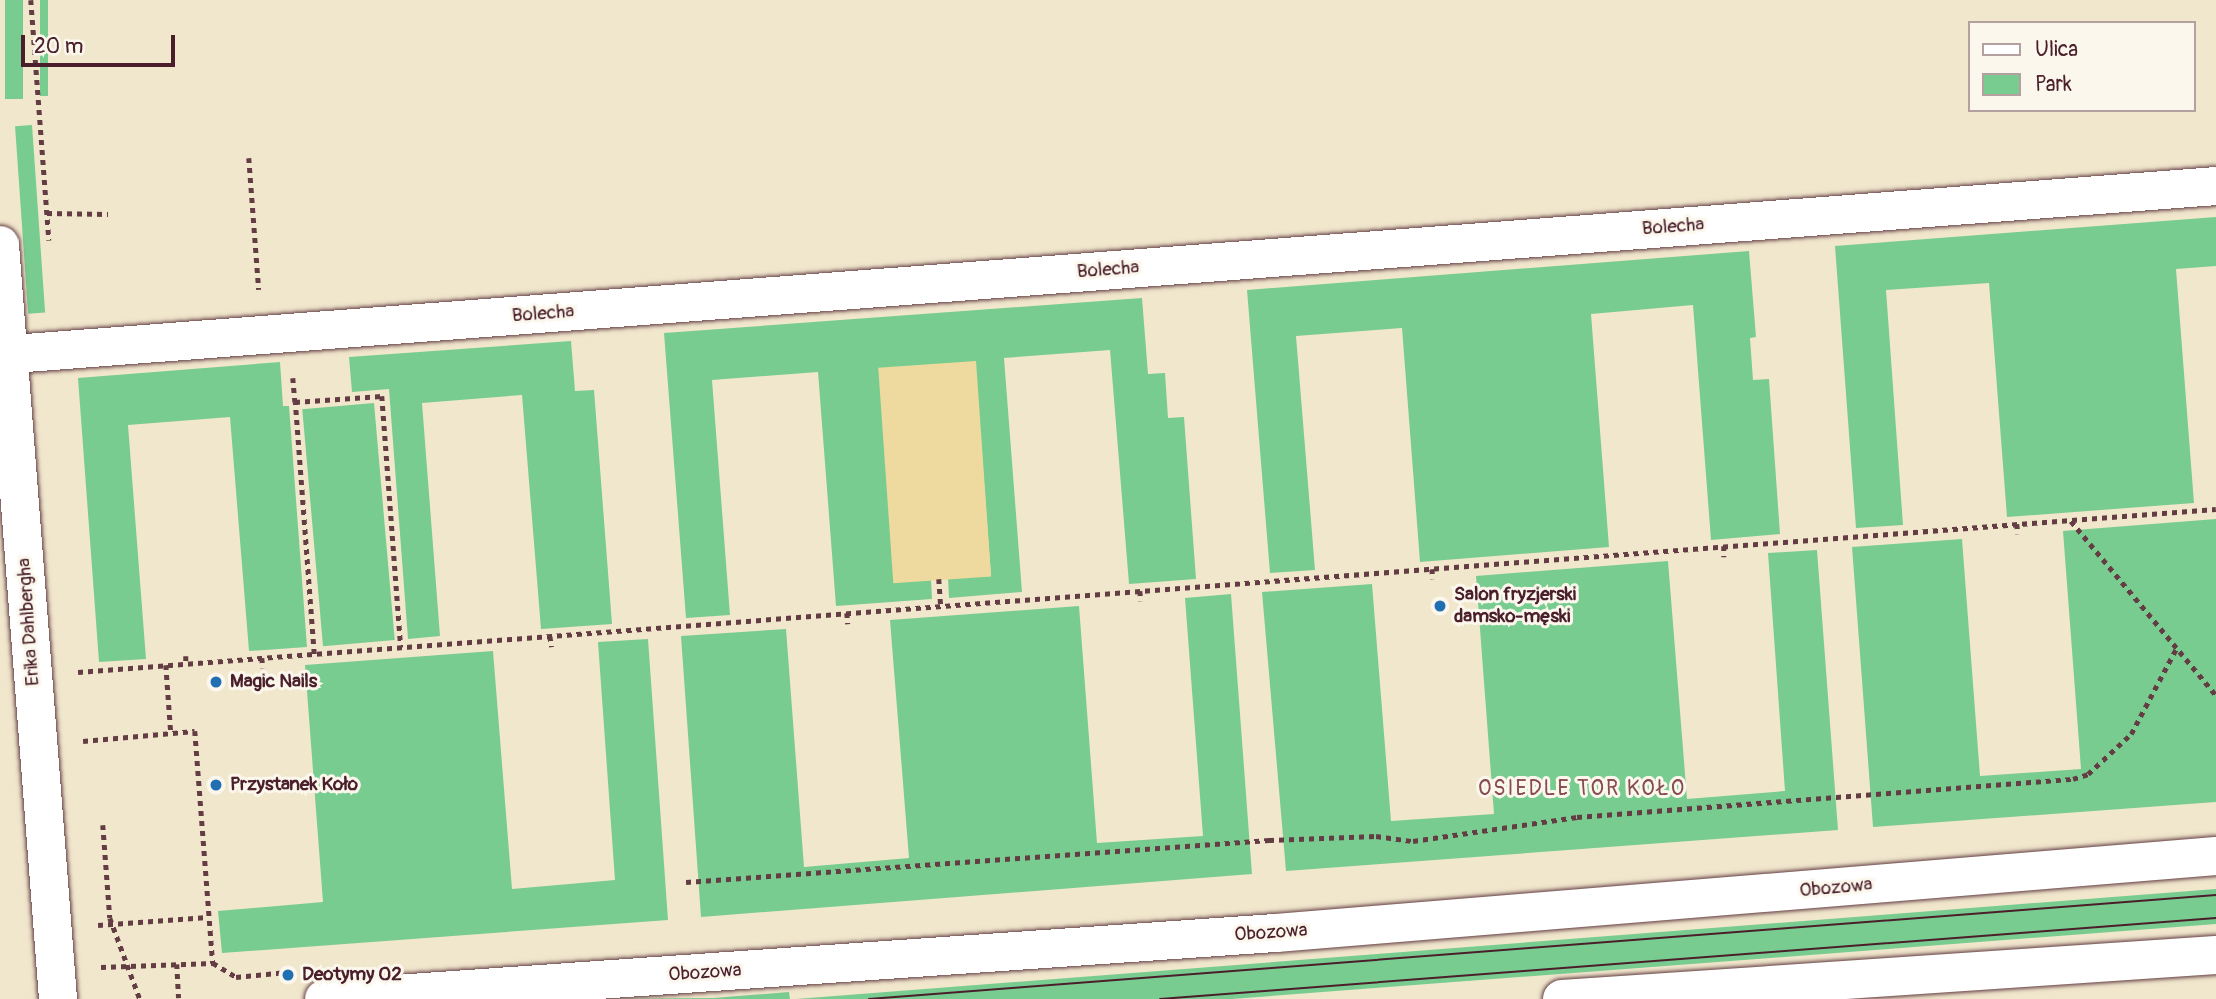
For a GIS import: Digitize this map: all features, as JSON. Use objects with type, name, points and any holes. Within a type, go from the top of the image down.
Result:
[{"type":"street","name":"Bolecha","points":[[4,355],[2216,186]]},
{"type":"street","name":"Erika Dahlbergha","points":[[0,245],[4,355],[58,999]]},
{"type":"street","name":"Obozowa","points":[[324,999],[1276,933],[2216,856]]},
{"type":"street","points":[[1562,999],[2216,955]]},
{"type":"path","points":[[31,0],[50,252]]},
{"type":"path","points":[[249,158],[260,305]]},
{"type":"path","points":[[47,213],[108,214]]},
{"type":"path","points":[[314,654],[295,402],[382,396],[401,648]]},
{"type":"path","points":[[74,672],[2216,509]]},
{"type":"path","points":[[2070,520],[2216,695]]},
{"type":"path","points":[[1951,521],[1952,529]]},
{"type":"path","points":[[2017,524],[2018,534]]},
{"type":"path","points":[[1654,544],[1655,552]]},
{"type":"path","points":[[1724,547],[1724,557]]},
{"type":"path","points":[[1358,566],[1359,575]]},
{"type":"path","points":[[1432,569],[1433,579]]},
{"type":"path","points":[[939,579],[941,606]]},
{"type":"path","points":[[1065,588],[1067,597]]},
{"type":"path","points":[[1140,591],[1141,601]]},
{"type":"path","points":[[773,611],[773,619]]},
{"type":"path","points":[[847,613],[848,624]]},
{"type":"path","points":[[480,634],[480,642]]},
{"type":"path","points":[[550,636],[552,647]]},
{"type":"path","points":[[686,882],[1269,840],[1376,836],[1413,841],[1577,817],[2073,779],[2088,774],[2131,734],[2177,647]]},
{"type":"path","points":[[186,656],[186,664]]},
{"type":"path","points":[[262,658],[263,668]]},
{"type":"path","points":[[166,666],[171,733]]},
{"type":"path","points":[[79,741],[195,732],[213,964]]},
{"type":"path","points":[[103,825],[112,925],[140,999]]},
{"type":"path","points":[[94,926],[209,917]]},
{"type":"path","points":[[177,964],[179,998]]},
{"type":"green space","points":[[5,0],[23,0],[23,99],[5,99]]},
{"type":"green space","points":[[40,0],[48,0],[48,96],[40,96]]},
{"type":"green space","points":[[32,125],[45,313],[28,314],[15,126]]},
{"type":"green space","points":[[2216,217],[2216,266],[2176,269],[2194,503],[2007,517],[1989,283],[1886,290],[1903,525],[1856,528],[1835,246]]},
{"type":"green space","points":[[1749,251],[1756,337],[1750,338],[1753,380],[1769,379],[1780,534],[1711,540],[1693,305],[1591,314],[1609,547],[1420,562],[1402,328],[1296,336],[1315,570],[1270,573],[1247,290]]},
{"type":"green space","points":[[1142,298],[1148,374],[1165,373],[1168,418],[1184,417],[1196,579],[1129,584],[1110,350],[1004,358],[1022,592],[949,598],[948,578],[991,576],[975,362],[895,582],[931,580],[932,599],[836,606],[818,372],[712,380],[730,615],[686,618],[664,333]]},
{"type":"green space","points":[[571,341],[575,391],[594,390],[612,624],[541,629],[522,395],[422,403],[440,636],[408,639],[389,389],[352,392],[349,357]]},
{"type":"green space","points":[[280,362],[283,406],[289,406],[307,647],[249,651],[230,417],[128,425],[146,659],[99,662],[78,378]]},
{"type":"green space","points":[[374,403],[395,640],[323,646],[302,409]]},
{"type":"green space","points":[[2216,519],[2216,802],[1873,827],[1852,547],[1962,539],[1980,776],[2081,769],[2063,531]]},
{"type":"green space","points":[[1817,550],[1838,830],[1286,871],[1262,592],[1372,584],[1391,821],[1494,814],[1476,576],[1668,561],[1687,799],[1785,791],[1768,553]]},
{"type":"green space","points":[[1231,594],[1252,874],[701,917],[681,636],[786,629],[804,867],[909,858],[890,620],[1079,606],[1097,843],[1203,836],[1185,598]]},
{"type":"green space","points":[[648,639],[668,920],[222,953],[218,911],[323,902],[305,665],[493,651],[512,889],[615,880],[598,642]]},
{"type":"green space","points":[[2216,889],[2216,924],[1232,999],[796,999]]},
{"type":"green space","points":[[789,992],[790,999],[589,999],[713,998]]},
{"type":"sand","points":[[976,361],[991,576],[893,583],[878,368]]},
{"type":"tram line","points":[[869,999],[2216,895]]},
{"type":"tram line","points":[[1160,999],[2216,918]]},
{"type":"place","name":"Salon fryzjerski damsko-męski","points":[[1440,606]]},
{"type":"place","name":"Magic Nails","points":[[216,682]]},
{"type":"place","name":"Przystanek Koło","points":[[216,785]]},
{"type":"place","name":"Deotymy 02","points":[[288,975]]},
{"type":"district","name":"OSIEDLE TOR KOŁO","points":[[1582,789]]}]
